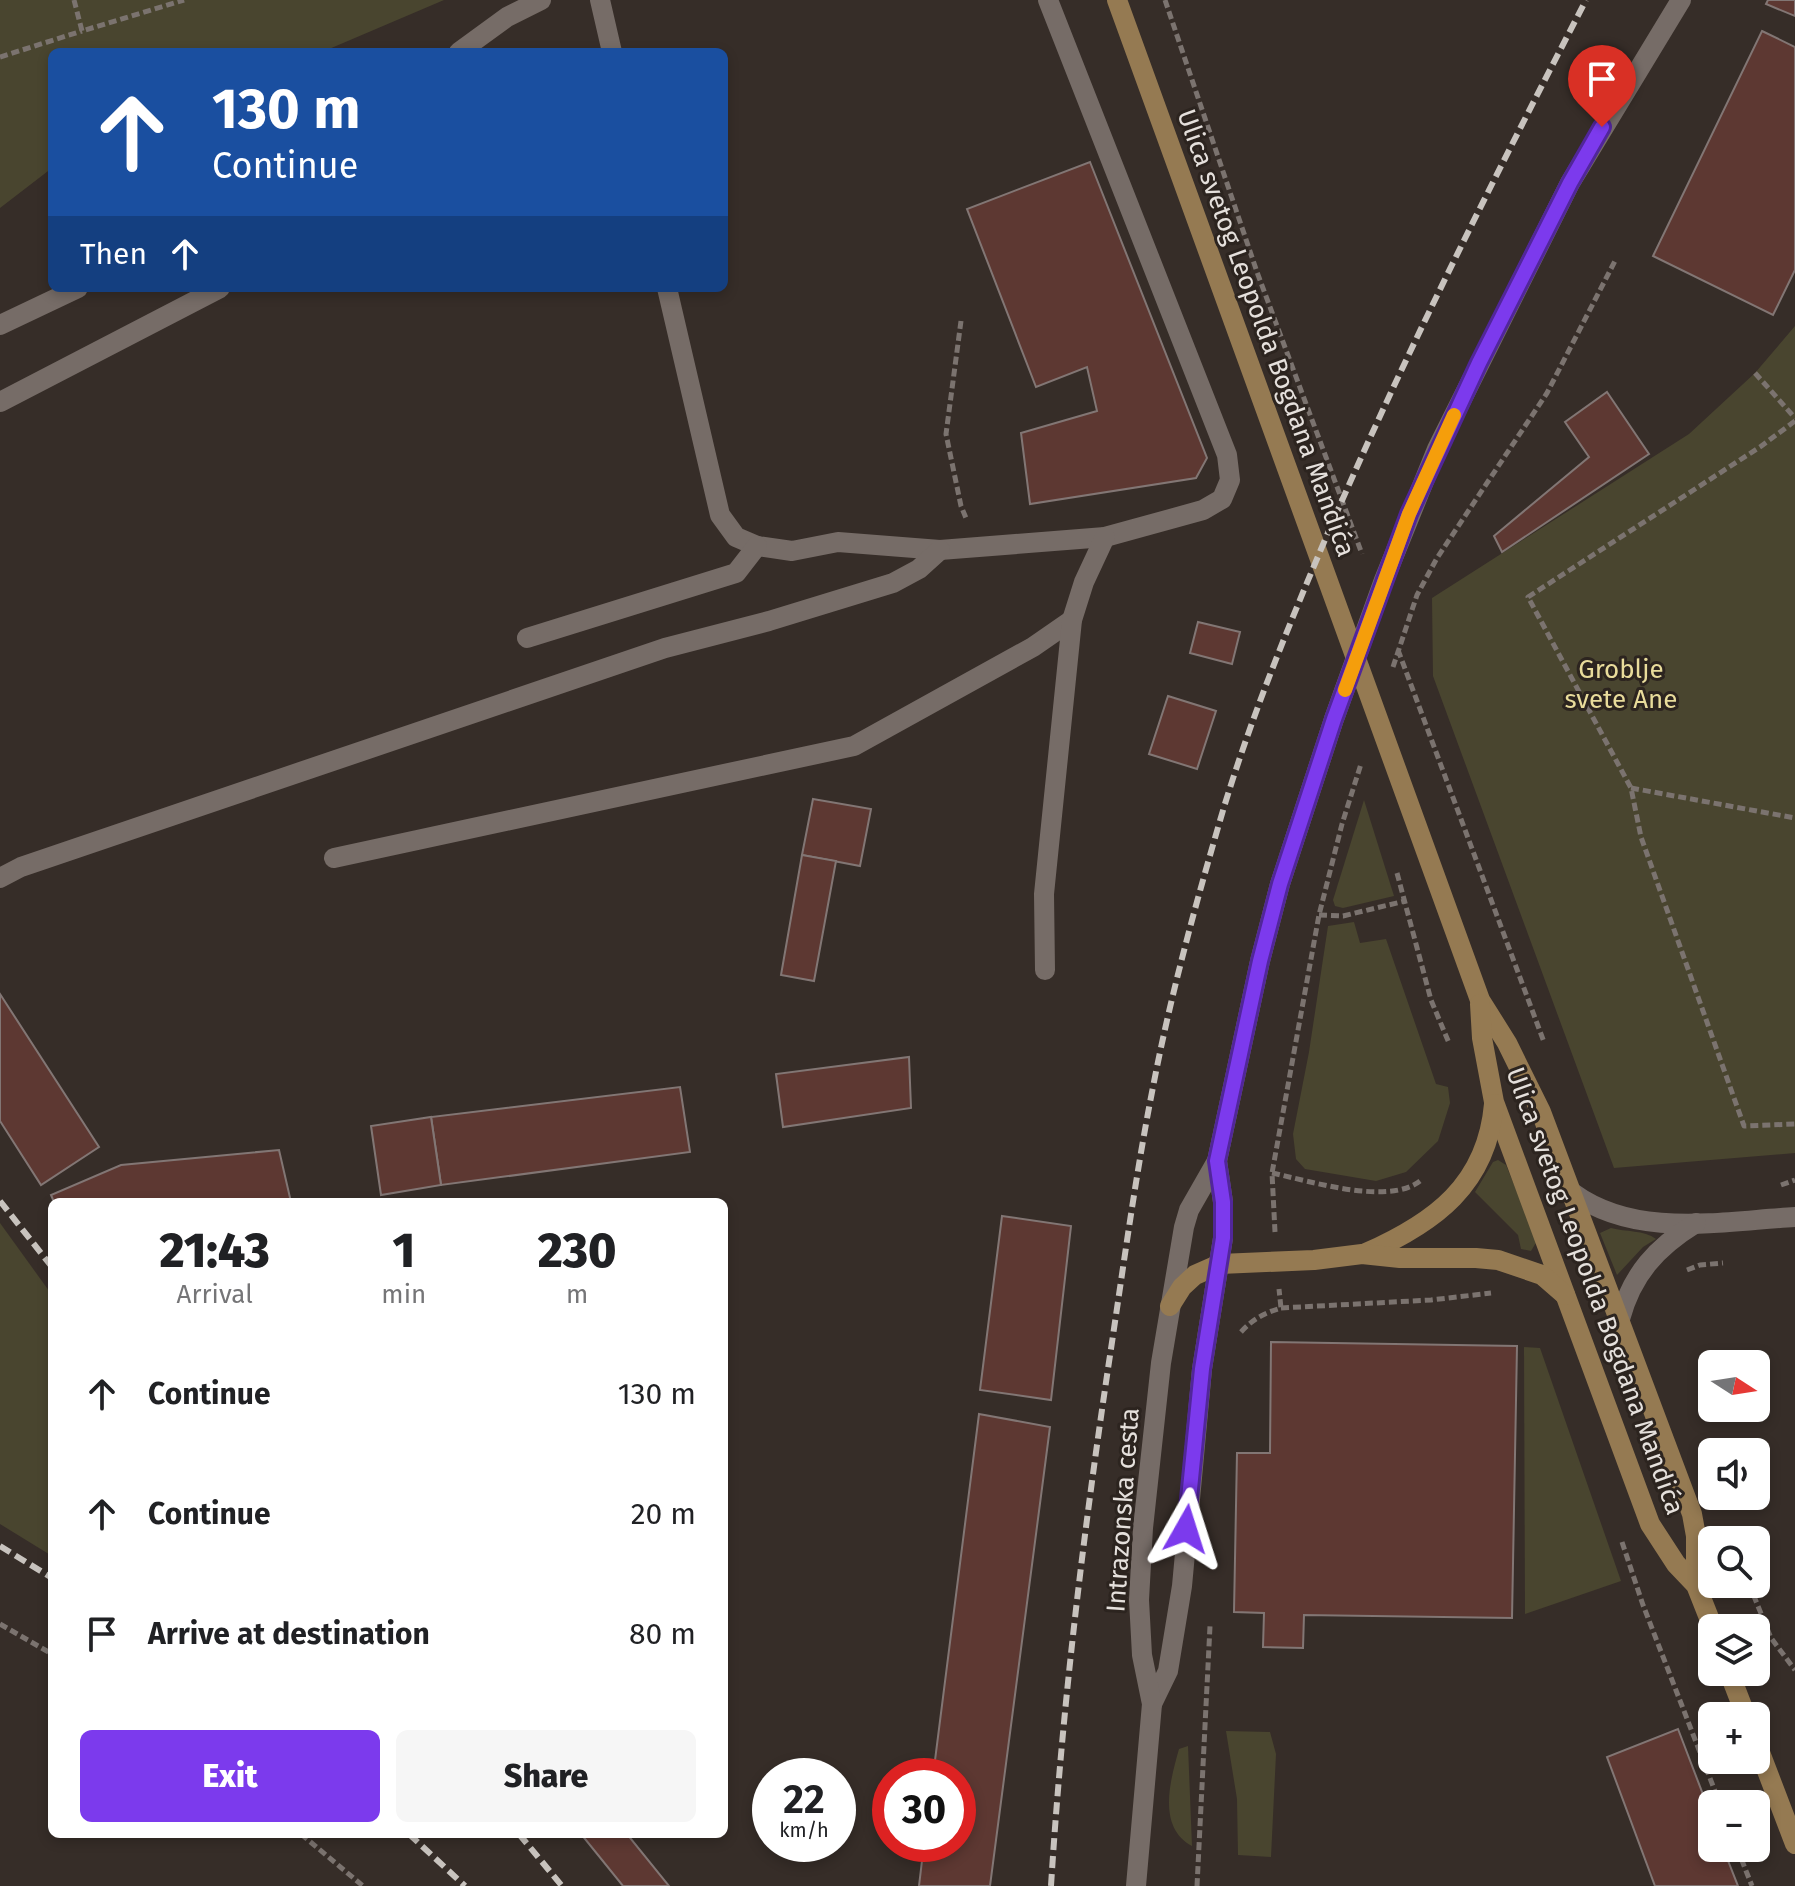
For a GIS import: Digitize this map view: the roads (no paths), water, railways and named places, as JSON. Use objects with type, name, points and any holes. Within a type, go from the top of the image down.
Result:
[{"type":"main road","name":"Ulica svetog Leopolda Bogdana Mandića","points":[[1117,0],[1480,1000],[1526,1078],[1573,1193],[1692,1514],[1696,1536],[1696,1585],[1707,1614]]},
{"type":"main road","name":"Ulica svetog Leopolda Bogdana Mandića","points":[[1480,1000],[1482,1038],[1494,1102],[1650,1524],[1676,1564],[1696,1585]]},
{"type":"main road","points":[[1362,1254],[1417,1228],[1455,1196],[1474,1170],[1485,1147],[1494,1102]]},
{"type":"main road","points":[[1170,1306],[1182,1287],[1195,1275],[1220,1264],[1362,1254],[1498,1260],[1542,1275],[1568,1298]]},
{"type":"main road","points":[[1768,1774],[1795,1844]]},
{"type":"street","points":[[464,48],[507,17],[541,0]]},
{"type":"street","points":[[600,0],[611,48]]},
{"type":"street","points":[[668,292],[720,515],[736,537],[757,546],[792,551],[838,542],[940,550],[1105,537],[1203,510],[1222,499],[1230,480],[1227,455],[1048,0]]},
{"type":"street","name":"Intrazonska cesta","points":[[1152,1704],[1142,1655],[1139,1600],[1144,1513],[1170,1306],[1189,1210],[1217,1161],[1260,961],[1280,884],[1384,580],[1437,449],[1570,183],[1681,0]]},
{"type":"street","points":[[0,325],[70,292]]},
{"type":"street","points":[[0,402],[212,292]]},
{"type":"street","points":[[1045,970],[1044,894],[1072,620],[1084,582],[1105,537]]},
{"type":"street","points":[[527,638],[736,573],[757,546]]},
{"type":"street","points":[[0,878],[36,861],[665,648],[769,621],[893,583],[919,569],[940,550]]},
{"type":"street","points":[[334,858],[854,746],[1033,647],[1072,620]]},
{"type":"street","name":"Intrazonska cesta","points":[[1152,1704],[1168,1671],[1177,1630],[1202,1369],[1220,1264],[1224,1220],[1217,1161]]},
{"type":"street","points":[[1573,1193],[1617,1216],[1641,1220],[1696,1223],[1795,1217]]},
{"type":"street","points":[[1620,1319],[1625,1300],[1643,1267],[1657,1250],[1696,1223]]},
{"type":"street","points":[[1136,1886],[1152,1704]]},
{"type":"railway","points":[[1051,1886],[1067,1689],[1099,1427],[1160,1052],[1204,876],[1247,736],[1330,528],[1390,394],[1586,0]]},
{"type":"railway","points":[[0,1201],[48,1262]]},
{"type":"railway","points":[[0,1546],[48,1576]]},
{"type":"railway","points":[[413,1838],[465,1886]]},
{"type":"railway","points":[[522,1838],[562,1886]]},
{"type":"park label","name":"Groblje svete Ane","points":[[1621,684]]}]
